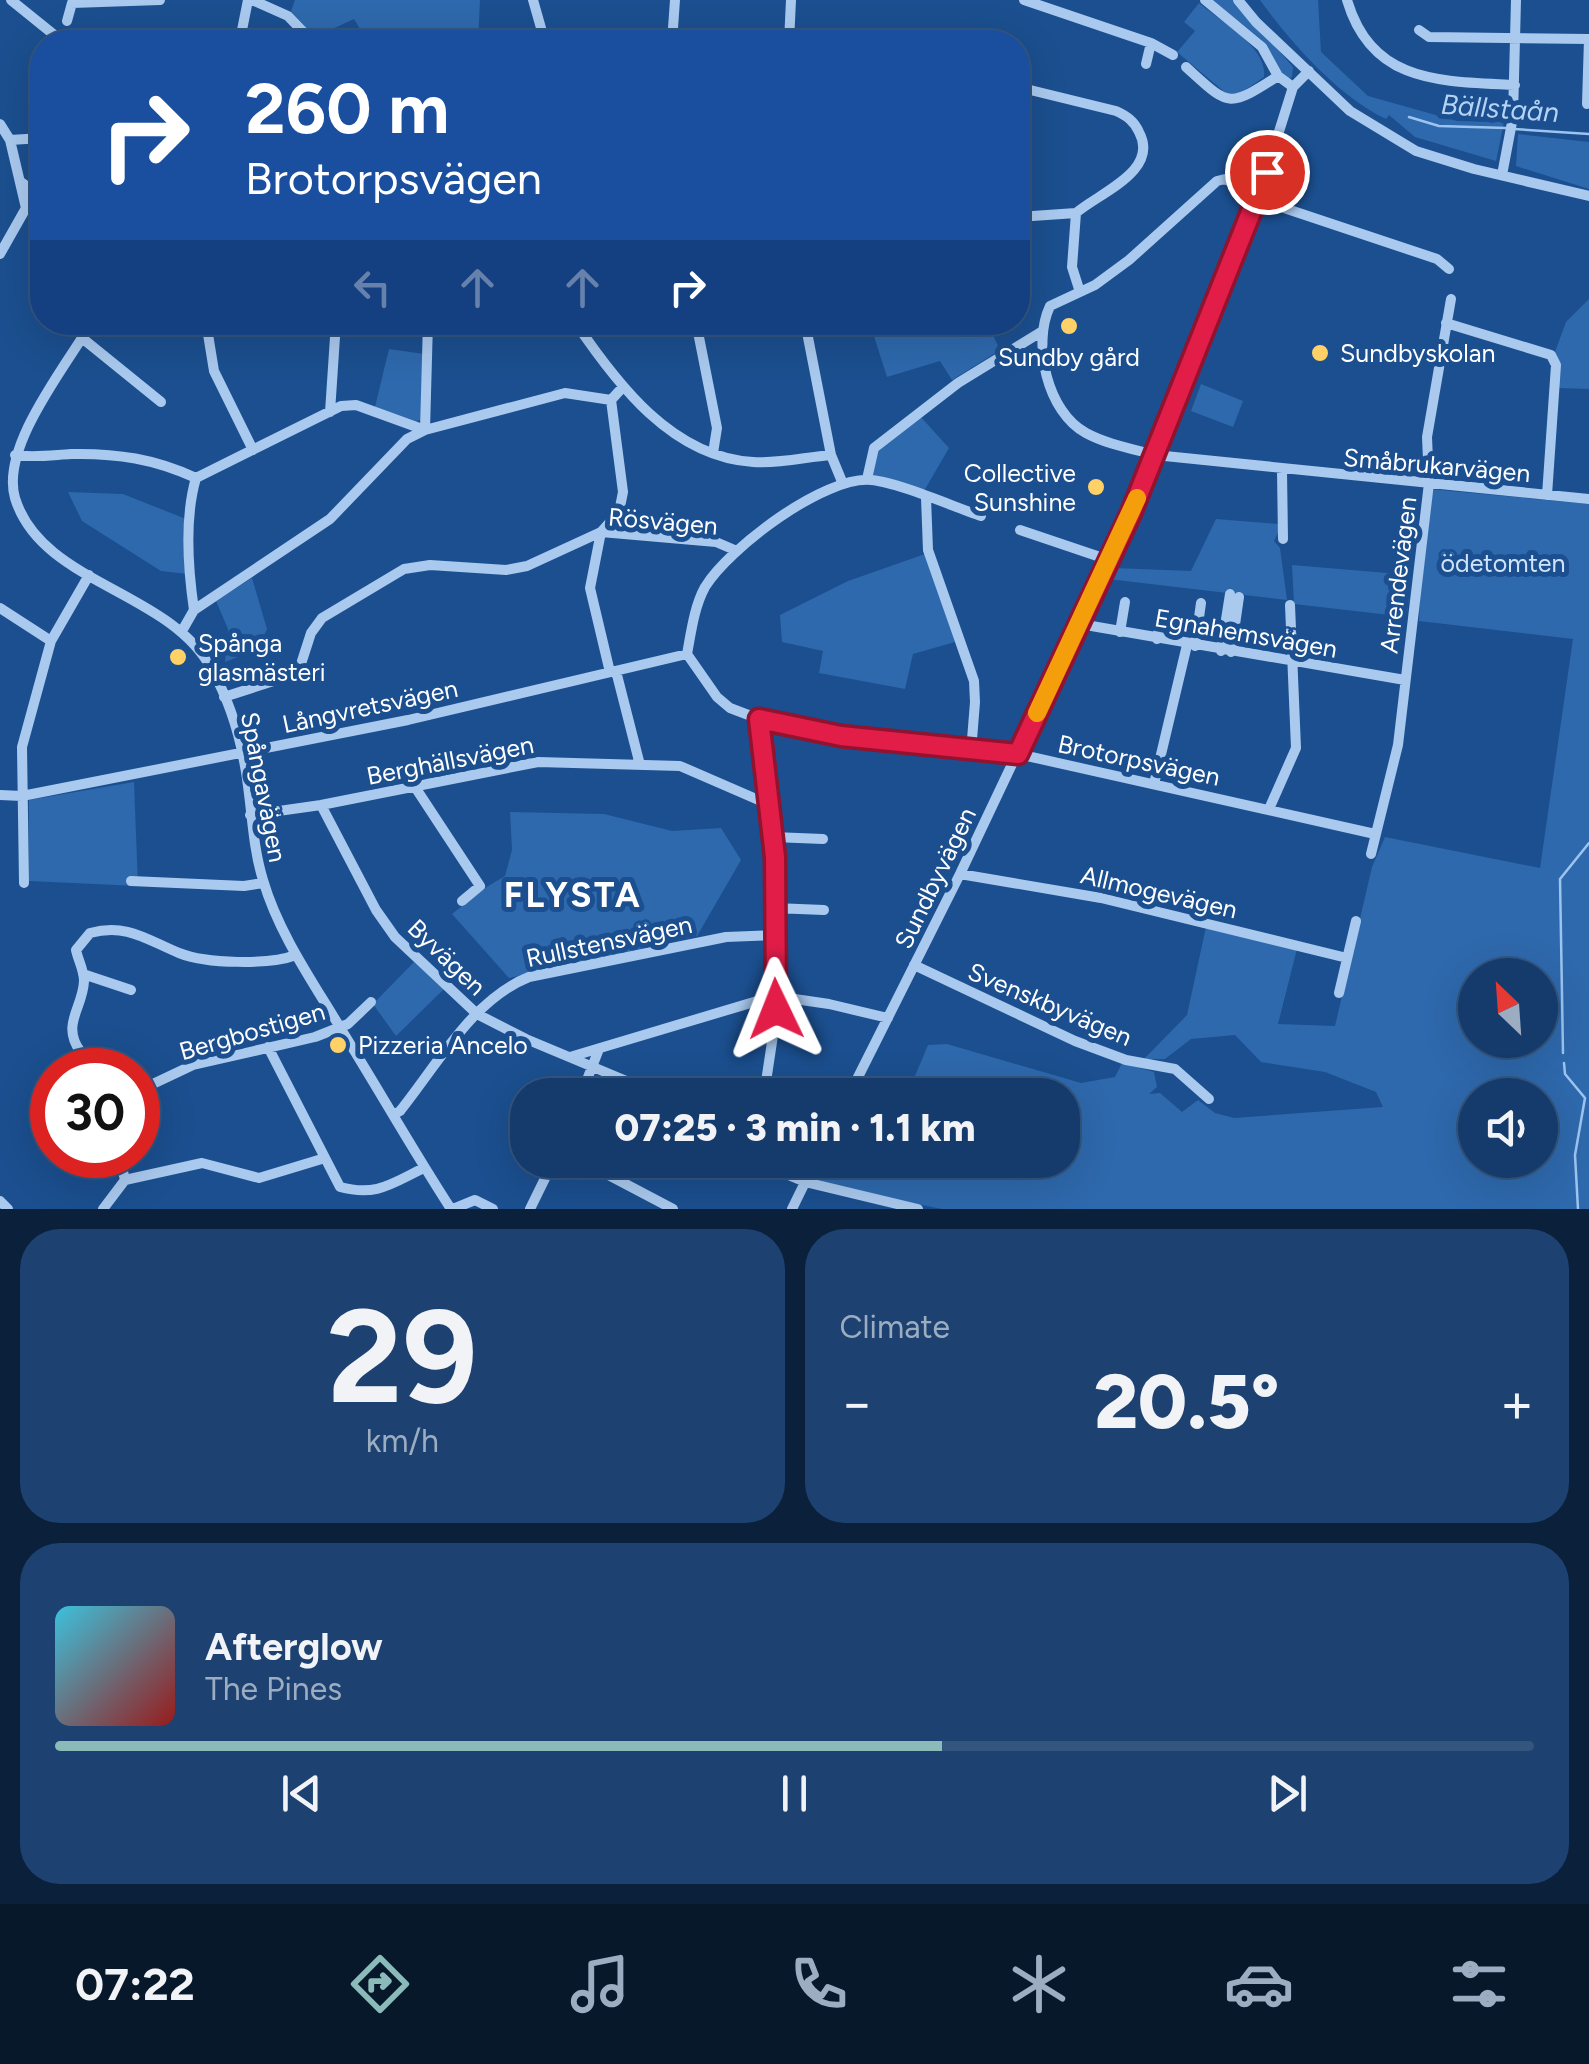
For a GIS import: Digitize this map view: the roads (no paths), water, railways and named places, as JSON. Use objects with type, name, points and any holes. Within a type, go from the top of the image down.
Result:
[{"type":"street","points":[[11,0],[48,30]]},
{"type":"street","points":[[66,21],[72,3],[160,0]]},
{"type":"street","points":[[242,30],[250,0],[288,16],[302,30]]},
{"type":"street","points":[[534,0],[542,30]]},
{"type":"street","points":[[673,30],[675,0]]},
{"type":"street","points":[[790,30],[791,0]]},
{"type":"street","points":[[1024,0],[1151,43],[1173,56]]},
{"type":"street","points":[[1205,0],[1262,47],[1278,76],[1293,87]]},
{"type":"street","points":[[1238,0],[1350,111],[1416,152],[1589,196]]},
{"type":"street","points":[[1246,0],[1267,31]]},
{"type":"street","points":[[1346,0],[1362,36],[1378,55],[1403,71],[1456,82],[1515,86]]},
{"type":"street","points":[[1502,176],[1513,117],[1516,0]]},
{"type":"street","points":[[1419,30],[1429,37],[1589,39],[1587,104]]},
{"type":"street","points":[[1146,64],[1151,43]]},
{"type":"street","points":[[1186,66],[1221,99],[1230,100],[1251,94],[1278,76]]},
{"type":"street","name":"Sundbyvägen","points":[[858,1078],[960,874],[1109,560],[1259,195],[1293,87],[1309,71]]},
{"type":"street","points":[[1030,90],[1128,116],[1142,136],[1144,153],[1136,170],[1076,212],[1030,216]]},
{"type":"street","points":[[0,124],[10,140],[26,208],[0,254]]},
{"type":"street","points":[[10,140],[30,139]]},
{"type":"street","points":[[867,479],[874,448],[958,383],[1041,332],[1050,306],[1096,285],[1217,181],[1225,180],[1275,205],[1437,259],[1449,269]]},
{"type":"street","points":[[20,182],[30,189]]},
{"type":"street","points":[[1076,212],[1072,267],[1080,292]]},
{"type":"street","name":"Arrendevägen","points":[[1372,854],[1398,745],[1430,483],[1427,437],[1450,299]]},
{"type":"street","points":[[1446,322],[1551,355],[1556,365],[1547,495]]},
{"type":"street","name":"Småbrukarvägen","points":[[1041,332],[1048,376],[1068,419],[1086,434],[1155,455],[1589,499]]},
{"type":"street","name":"Spångavägen","points":[[84,335],[22,436],[7,488],[41,542],[171,622],[208,663],[242,753],[263,884],[296,955],[452,1209]]},
{"type":"street","points":[[208,335],[214,371],[253,450]]},
{"type":"street","points":[[330,412],[335,335]]},
{"type":"street","points":[[425,430],[426,335]]},
{"type":"street","points":[[585,335],[640,408],[712,454],[754,462],[831,455]]},
{"type":"street","points":[[699,335],[717,428],[712,454]]},
{"type":"street","points":[[807,335],[831,455],[843,484]]},
{"type":"street","points":[[82,338],[161,402]]},
{"type":"street","points":[[610,400],[622,388]]},
{"type":"street","points":[[182,632],[194,610],[330,519],[407,439],[425,430],[565,393],[610,400]]},
{"type":"street","points":[[610,400],[624,492],[619,512],[602,532],[590,588],[609,668],[617,675],[640,765]]},
{"type":"street","points":[[194,610],[190,498],[196,478],[341,406],[356,405],[425,430]]},
{"type":"street","points":[[15,455],[106,454],[139,458],[196,478]]},
{"type":"street","points":[[1282,470],[1283,539]]},
{"type":"street","points":[[687,654],[704,590],[722,565],[762,529],[843,484],[867,479],[982,516]]},
{"type":"street","points":[[926,498],[928,550],[974,681],[971,752]]},
{"type":"street","points":[[1020,530],[1109,560]]},
{"type":"street","name":"Rösvägen","points":[[224,697],[289,676],[301,664],[311,633],[322,618],[404,570],[430,565],[490,570],[527,566],[602,532],[716,542],[737,552]]},
{"type":"street","points":[[24,882],[22,747],[51,641],[89,575]]},
{"type":"street","points":[[1226,651],[1234,596]]},
{"type":"street","points":[[1120,632],[1125,602]]},
{"type":"street","points":[[1154,784],[1200,604]]},
{"type":"street","points":[[1268,809],[1296,748],[1290,605]]},
{"type":"street","points":[[0,608],[51,641]]},
{"type":"street","points":[[1157,639],[1163,610]]},
{"type":"street","name":"Egnahemsvägen","points":[[1080,624],[1405,680]]},
{"type":"street","name":"Brotorpsvägen","points":[[687,654],[717,697],[730,708],[759,719],[841,736],[1018,754],[1375,834]]},
{"type":"street","name":"Långvretsvägen","points":[[0,794],[22,796],[408,720],[687,654]]},
{"type":"street","points":[[759,719],[774,837],[776,1009],[766,1078]]},
{"type":"street","name":"Berghällsvägen","points":[[250,815],[322,805],[538,762],[680,766],[770,804]]},
{"type":"street","points":[[415,786],[480,886],[462,901]]},
{"type":"street","name":"Byvägen","points":[[322,805],[376,910],[395,937],[477,1014],[617,1078]]},
{"type":"street","points":[[774,837],[823,839]]},
{"type":"street","name":"Allmogevägen","points":[[960,874],[1101,898],[1347,958]]},
{"type":"street","points":[[131,882],[263,884]]},
{"type":"street","points":[[774,908],[824,910]]},
{"type":"street","points":[[1339,994],[1356,922]]},
{"type":"street","points":[[79,1048],[71,1031],[84,986],[76,950],[90,933],[132,930],[190,957],[280,962],[296,955]]},
{"type":"street","name":"Rullstensvägen","points":[[393,1114],[400,1111],[477,1014],[510,984],[726,936],[774,935]]},
{"type":"street","name":"Svenskbyvägen","points":[[914,965],[1075,1041],[1126,1060],[1174,1069],[1209,1099]]},
{"type":"street","points":[[84,974],[131,990]]},
{"type":"street","points":[[568,1057],[774,996],[863,1010],[888,1018]]},
{"type":"street","name":"Bergbostigen","points":[[160,1080],[193,1066],[315,1037],[340,1027],[371,1002]]},
{"type":"street","points":[[268,1047],[340,1187],[362,1193],[424,1168]]},
{"type":"street","points":[[587,1078],[599,1049]]},
{"type":"street","points":[[103,1209],[124,1180],[202,1163],[259,1178],[325,1158]]},
{"type":"street","points":[[530,1209],[545,1178]]},
{"type":"street","points":[[614,1178],[673,1209]]},
{"type":"street","points":[[796,1178],[918,1209]]},
{"type":"street","points":[[792,1209],[807,1178]]},
{"type":"street","points":[[452,1209],[475,1200],[492,1209]]},
{"type":"street","points":[[0,1202],[8,1209]]},
{"type":"waterway","name":"Bällstaån","points":[[1409,117],[1439,126],[1506,128]]},
{"type":"waterway","name":"Bällstaån","points":[[1514,129],[1589,134]]},
{"type":"waterway","points":[[1563,1053],[1560,879],[1589,843]]},
{"type":"waterway","points":[[1564,1063],[1565,1074],[1585,1098],[1575,1155],[1578,1209]]},
{"type":"place","name":"Sundby gård","points":[[1069,326]]},
{"type":"place","name":"Sundbyskolan","points":[[1320,353]]},
{"type":"place","name":"Collective Sunshine","points":[[1096,487]]},
{"type":"place","name":"Spånga glasmästeri","points":[[178,657]]},
{"type":"place","name":"Pizzeria Ancelo","points":[[338,1045]]},
{"type":"district","name":"FLYSTA","points":[[573,895]]},
{"type":"park label","name":"ödetomten","points":[[1503,563]]}]
